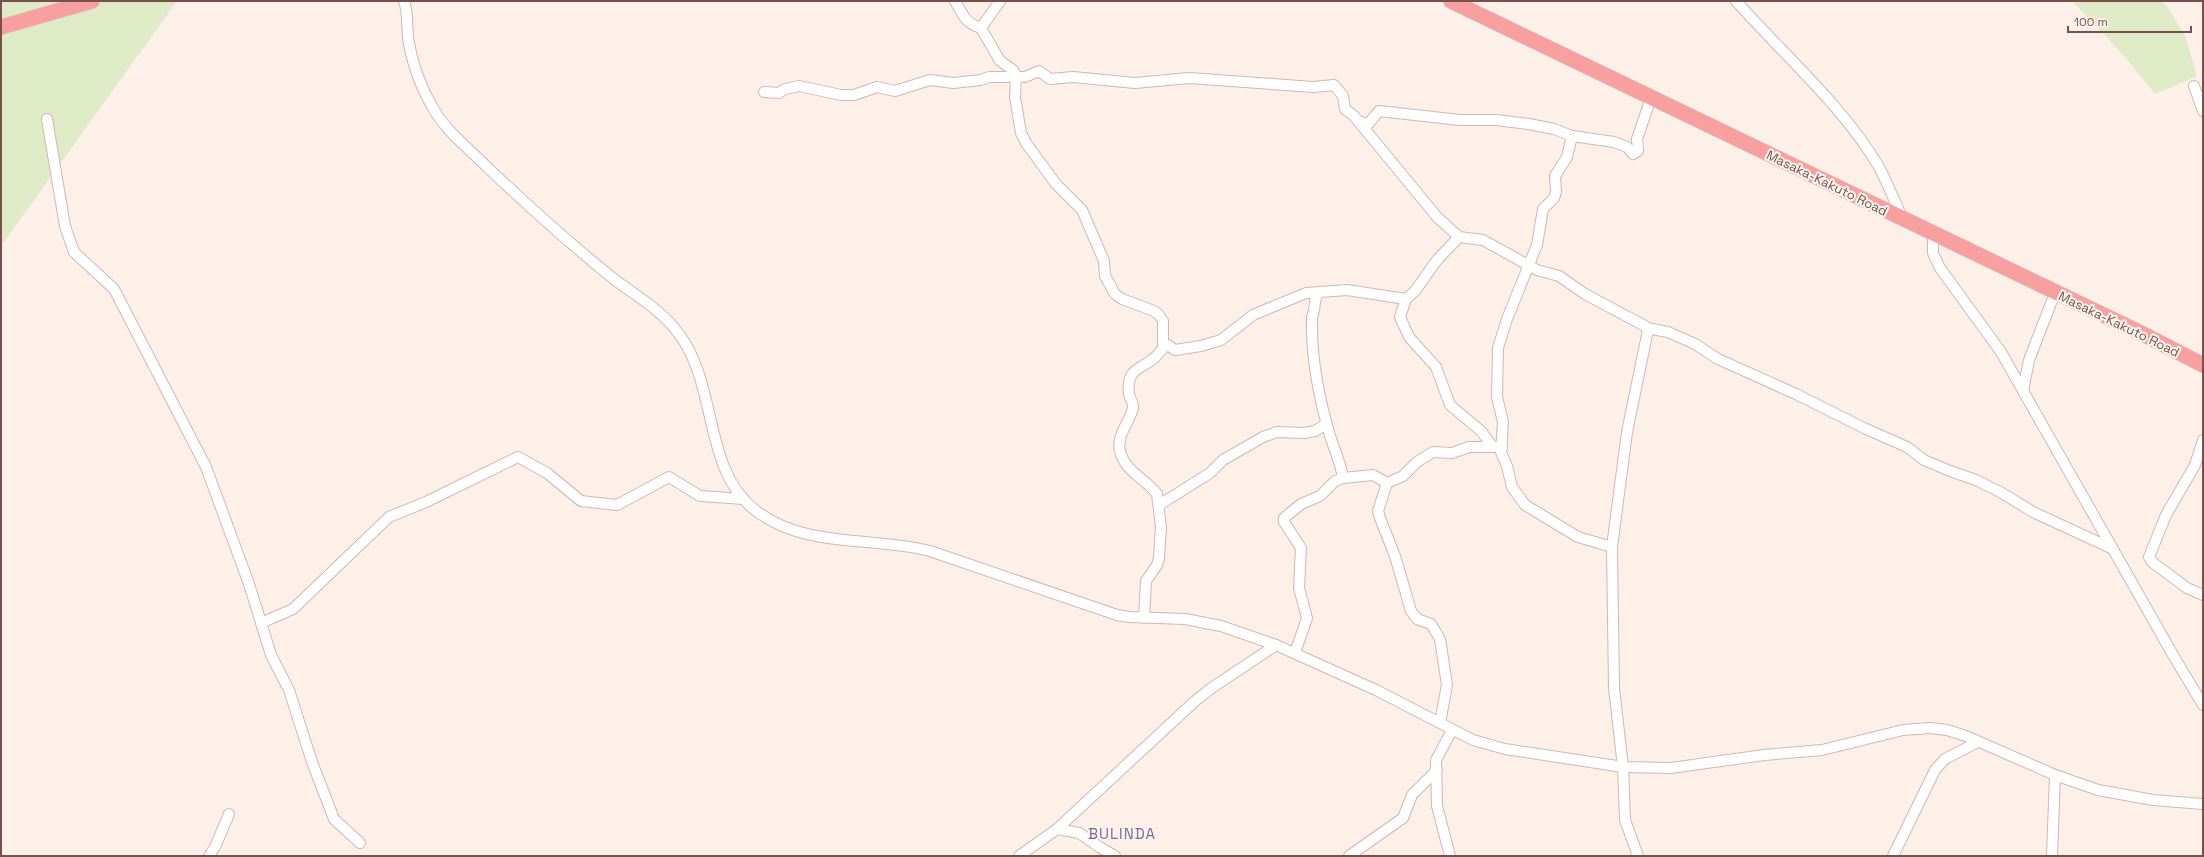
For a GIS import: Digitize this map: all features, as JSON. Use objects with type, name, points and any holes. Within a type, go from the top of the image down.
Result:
[{"type":"highway","points":[[1,27],[92,1]]},
{"type":"highway","name":"Masaka-Kakuto Road","points":[[1451,1],[1903,220],[2143,334],[2203,365]]},
{"type":"street","points":[[404,1],[413,63],[425,94],[438,117],[536,213],[611,276],[655,308],[679,334],[696,363],[704,384],[714,432],[726,472],[744,499],[766,518],[804,533],[828,539],[919,548],[1117,615],[1144,618],[1171,618],[1204,622],[1276,645],[1295,653],[1376,690],[1473,740],[1505,750],[1623,767],[1671,768],[1764,755],[1822,750],[1917,728],[1947,730],[2055,775],[2098,790],[2153,800],[2203,804]]},
{"type":"street","points":[[956,1],[967,22],[972,26],[981,28],[1000,61],[1013,70],[1016,76],[1016,97],[1022,133],[1026,143],[1056,184],[1082,210],[1089,222],[1104,261],[1105,276],[1115,294],[1122,299],[1159,314],[1163,321],[1163,347]]},
{"type":"street","points":[[981,28],[1000,1]]},
{"type":"street","points":[[1736,1],[1804,74],[1856,136],[1879,168],[1903,220]]},
{"type":"street","points":[[764,92],[779,93],[785,89],[799,86],[841,95],[854,95],[878,87],[895,91],[930,80],[953,83],[982,80],[989,77],[1025,77],[1038,71],[1050,79],[1073,77],[1135,83],[1189,78],[1313,87],[1334,85],[1343,96],[1345,109],[1358,121],[1437,217],[1458,237],[1483,240],[1529,265],[1558,276],[1647,328],[1668,332],[1695,344],[1718,359],[1796,394],[1864,428],[1907,446],[1924,460],[1976,480],[2002,493],[2033,512],[2113,549]]},
{"type":"street","points":[[2194,86],[2203,111]]},
{"type":"street","points":[[1358,121],[1368,124],[1372,121],[1376,113],[1383,111],[1460,120],[1496,120],[1529,124],[1554,129],[1572,136],[1614,142],[1627,148],[1630,153],[1636,153],[1639,148],[1637,139],[1651,98]]},
{"type":"street","points":[[47,119],[65,226],[74,252],[114,289],[206,467],[249,584],[271,655],[289,690],[312,762],[334,819],[360,843]]},
{"type":"street","points":[[1497,446],[1503,422],[1497,397],[1498,348],[1538,245],[1543,209],[1554,198],[1556,192],[1555,176],[1567,157],[1572,136]]},
{"type":"street","points":[[1933,234],[1933,253],[1940,268],[2001,352],[2173,655],[2203,704]]},
{"type":"street","points":[[1458,237],[1437,260],[1415,291],[1406,299],[1400,317],[1409,337],[1436,368],[1450,405],[1497,446],[1507,466],[1510,482],[1518,499],[1525,505],[1578,537],[1612,547]]},
{"type":"street","points":[[1144,618],[1145,585],[1157,565],[1159,558],[1161,527],[1157,494],[1153,489],[1132,473],[1122,458],[1119,450],[1119,442],[1133,410],[1129,395],[1131,377],[1134,370],[1152,360],[1163,347],[1168,345],[1175,350],[1201,346],[1221,340],[1253,315],[1276,307],[1294,296],[1306,293],[1347,290],[1406,299]]},
{"type":"street","points":[[1318,293],[1315,298],[1311,330],[1314,373],[1326,424],[1341,463],[1343,478]]},
{"type":"street","points":[[2023,391],[2029,360],[2055,293]]},
{"type":"street","points":[[1638,856],[1625,820],[1623,767],[1614,688],[1612,547],[1627,432],[1647,328]]},
{"type":"street","points":[[1159,505],[1210,473],[1224,460],[1263,437],[1277,432],[1309,432],[1326,424]]},
{"type":"street","points":[[2203,440],[2195,465],[2166,515],[2149,557],[2152,562],[2187,588],[2203,595]]},
{"type":"street","points":[[1440,723],[1447,685],[1444,652],[1435,629],[1431,624],[1417,619],[1409,606],[1395,556],[1378,511],[1387,483],[1409,472],[1417,462],[1433,452],[1452,454],[1469,447],[1497,446]]},
{"type":"street","points":[[261,623],[293,609],[389,517],[433,499],[518,457],[547,473],[581,501],[617,505],[669,478],[700,496],[744,499]]},
{"type":"street","points":[[1295,653],[1308,618],[1299,588],[1301,548],[1283,520],[1301,504],[1320,496],[1335,481],[1343,478],[1373,475],[1387,483]]},
{"type":"street","points":[[1019,856],[1057,829],[1194,702],[1228,676],[1276,645]]},
{"type":"street","points":[[1450,856],[1437,806],[1436,760],[1452,730]]},
{"type":"street","points":[[1893,856],[1935,770],[1946,759],[1978,742]]},
{"type":"street","points":[[1349,856],[1403,818],[1412,795],[1437,770]]},
{"type":"street","points":[[2052,856],[2055,775]]},
{"type":"street","points":[[209,856],[216,847],[229,814]]},
{"type":"street","points":[[1057,829],[1079,833],[1115,856]]},
{"type":"green space","points":[[1,1],[177,1],[1,246]]},
{"type":"green space","points":[[2072,1],[2163,1],[2185,35],[2197,76],[2155,94],[2125,57]]},
{"type":"district","name":"BULINDA","points":[[1122,833]]}]
